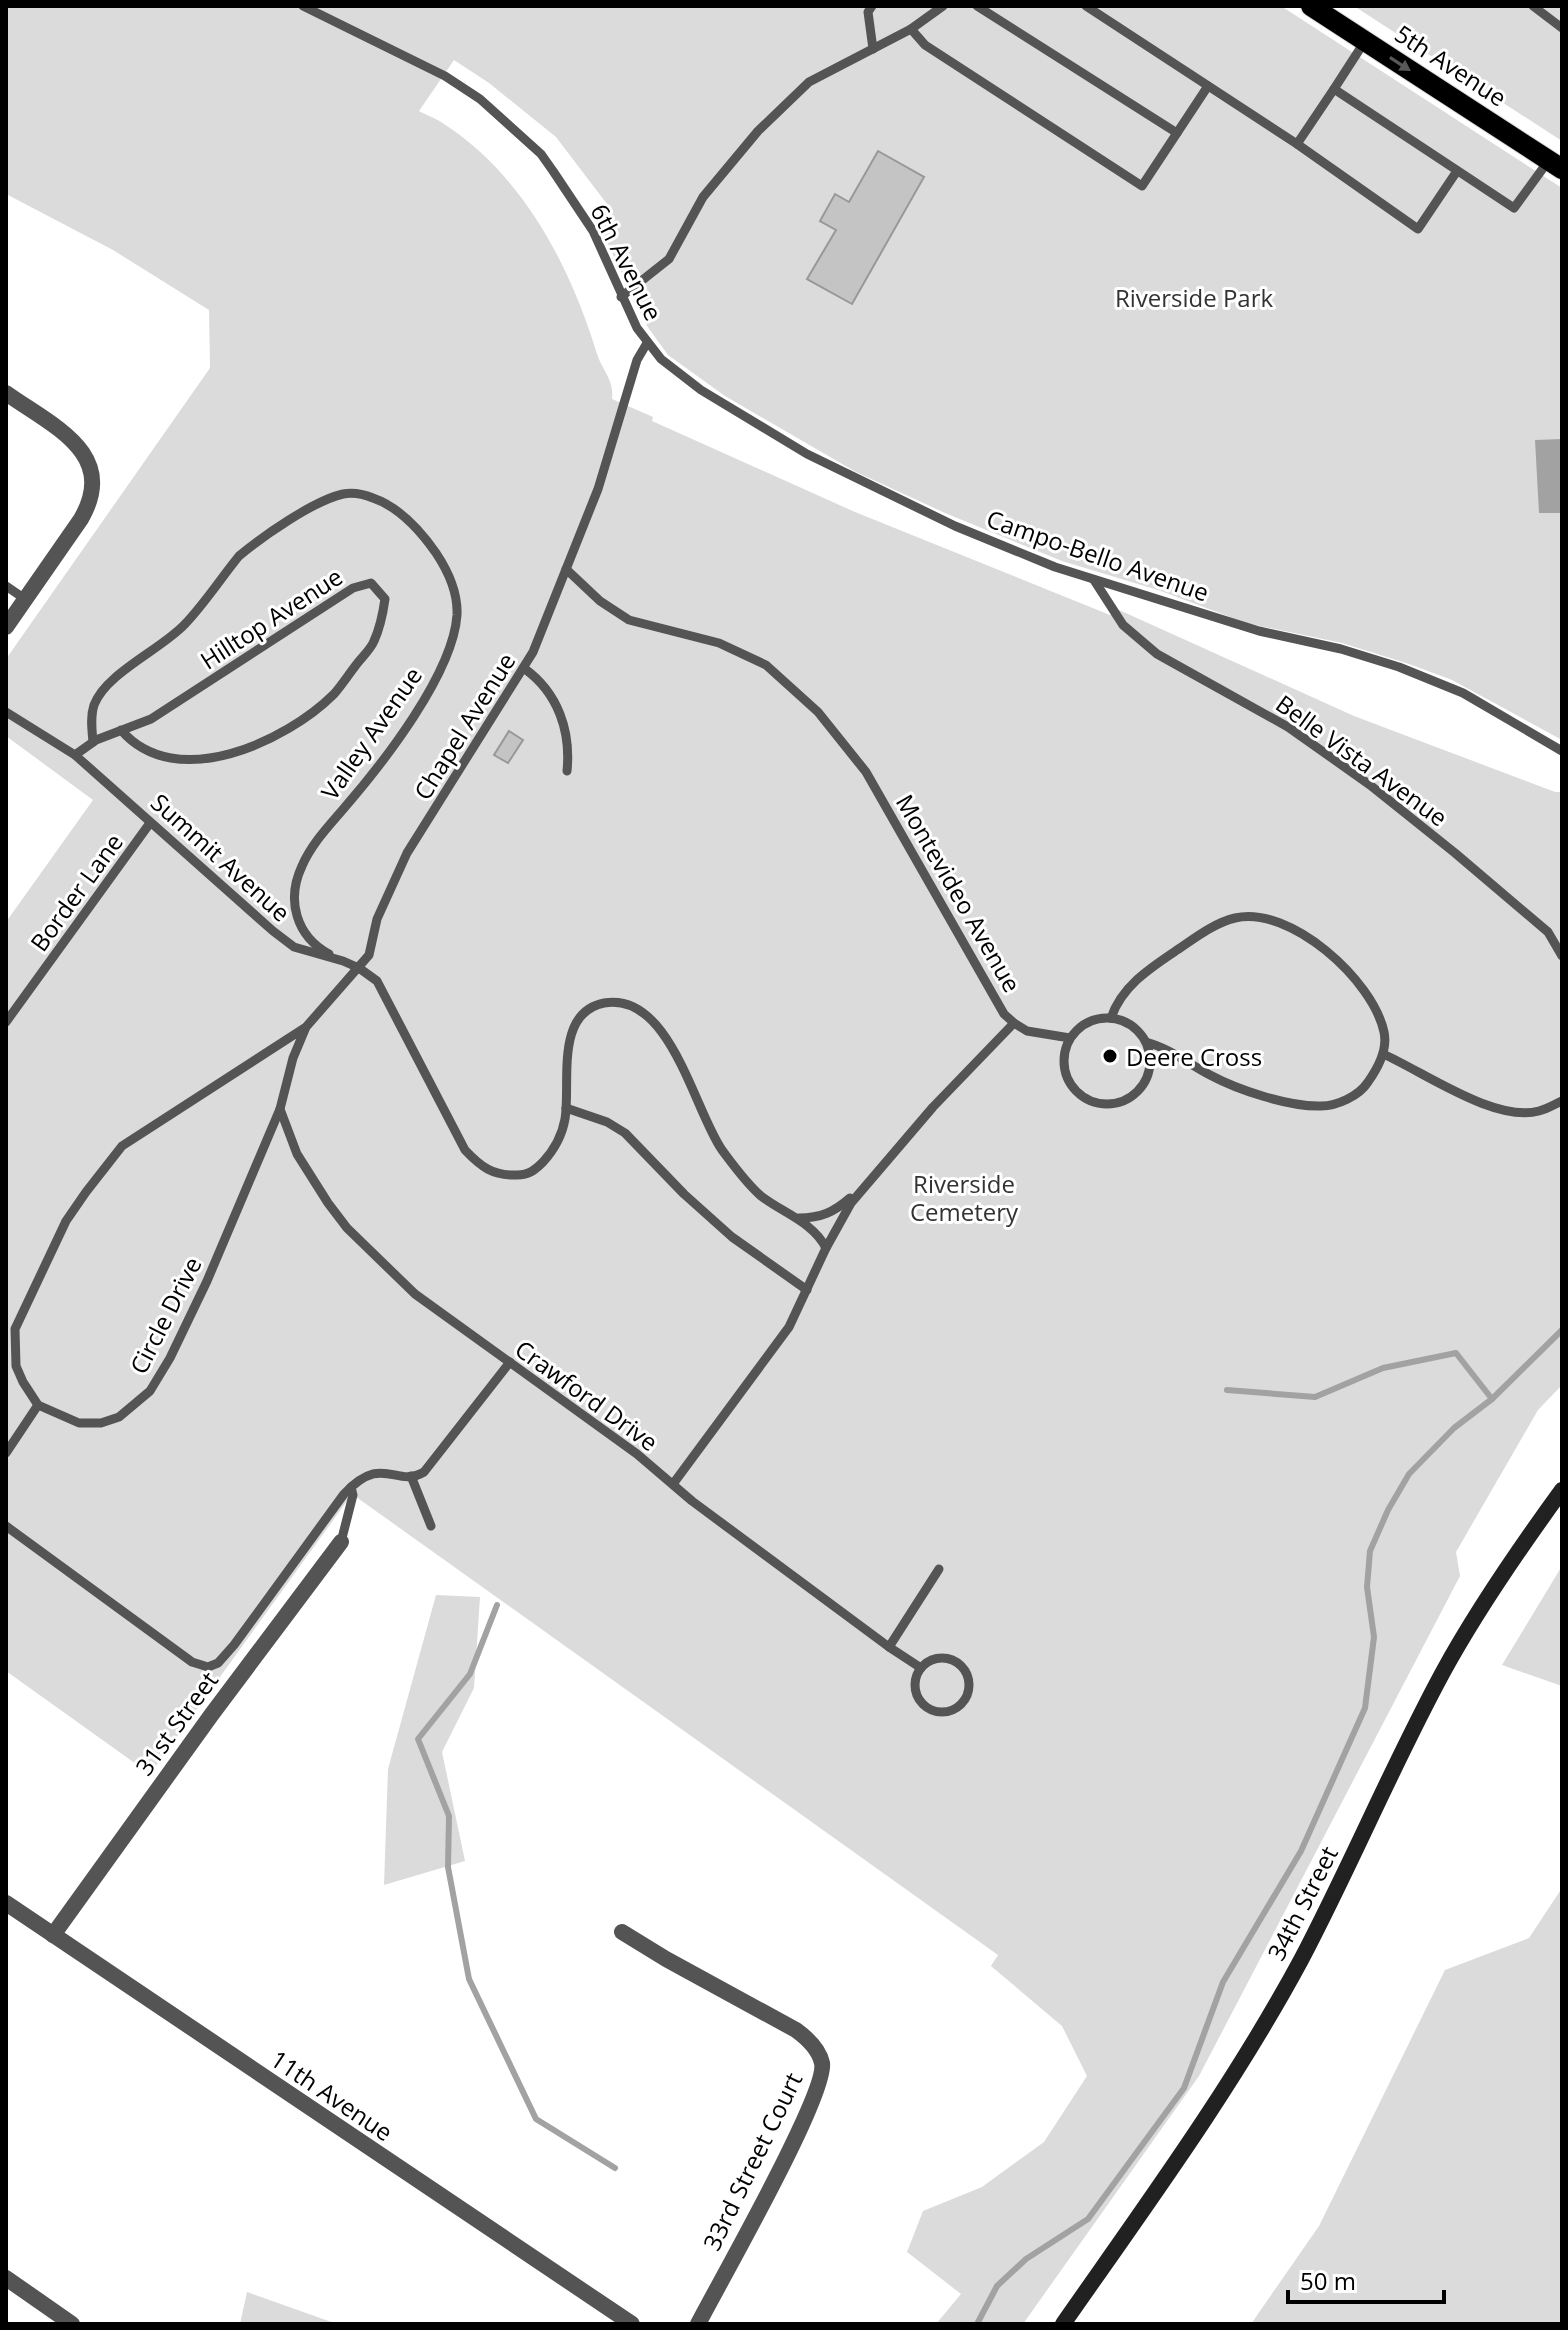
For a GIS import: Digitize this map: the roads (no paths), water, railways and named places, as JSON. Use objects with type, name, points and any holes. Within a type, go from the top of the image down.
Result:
[{"type":"main road","name":"5th Avenue","points":[[1311,6],[1555,164]]},
{"type":"street","points":[[6,393],[82,450],[93,472],[92,500],[6,627]]},
{"type":"street","name":"34th Street","points":[[1064,2323],[1198,2133],[1262,2030],[1309,1944],[1444,1669],[1501,1573],[1562,1490]]},
{"type":"street","name":"31st Street","points":[[53,1935],[341,1542]]},
{"type":"street","name":"11th Avenue","points":[[6,1903],[632,2324]]},
{"type":"street","name":"33rd Street Court","points":[[622,1932],[796,2030],[808,2039],[822,2064],[821,2077],[802,2126],[698,2324]]},
{"type":"street","points":[[6,2278],[72,2324]]},
{"type":"lane","name":"6th Avenue","points":[[303,6],[445,76],[480,99],[526,140],[553,171],[593,231],[621,297],[647,343]]},
{"type":"lane","points":[[872,6],[868,12],[873,49]]},
{"type":"lane","points":[[621,297],[669,259],[703,197],[758,131],[809,82],[911,29],[943,6]]},
{"type":"lane","points":[[977,6],[1177,133]]},
{"type":"lane","points":[[1086,6],[1297,144],[1418,229],[1457,171]]},
{"type":"lane","points":[[1533,6],[1562,28]]},
{"type":"lane","points":[[911,29],[925,45],[1142,186],[1208,86]]},
{"type":"lane","points":[[1297,144],[1365,41]]},
{"type":"lane","points":[[1334,89],[1514,208],[1555,164]]},
{"type":"lane","name":"Chapel Avenue","points":[[280,1109],[293,1058],[306,1027],[369,955],[387,892],[407,853],[525,669],[598,489],[637,360],[647,343]]},
{"type":"lane","name":"Campo-Bello Avenue","points":[[647,343],[676,372],[701,390],[807,454],[955,526],[1094,580],[1259,631],[1341,649],[1399,667],[1463,693],[1562,751]]},
{"type":"lane","name":"Valley Avenue","points":[[93,742],[91,721],[100,696],[136,661],[167,641],[187,621],[249,547],[317,505],[340,495],[353,493],[373,498],[403,515],[418,529],[446,568],[455,594],[457,615],[448,653],[420,706],[372,774],[325,830],[301,868],[294,900],[295,915],[322,950],[343,961]]},
{"type":"lane","name":"Montevideo Avenue","points":[[566,569],[600,601],[629,620],[719,643],[766,665],[818,712],[866,772],[1004,1014],[1014,1023],[933,1107],[862,1188],[826,1248],[775,1348],[673,1484]]},
{"type":"lane","name":"Belle Vista Avenue","points":[[1094,580],[1123,625],[1157,654],[1288,727],[1370,785],[1548,932],[1562,956]]},
{"type":"lane","name":"Hilltop Avenue","points":[[75,755],[93,742],[121,730],[151,719],[353,588],[371,583],[385,599],[374,643],[335,693],[277,737],[239,752],[205,758],[180,758],[139,745],[121,730]]},
{"type":"lane","points":[[6,586],[25,599]]},
{"type":"lane","points":[[525,669],[550,695],[565,722],[569,751],[567,771]]},
{"type":"lane","name":"Summit Avenue","points":[[6,712],[75,755],[294,947],[343,961],[377,981],[465,1150],[487,1171],[499,1175],[526,1175],[536,1169],[557,1144],[566,1108],[572,1031],[581,1016],[591,1007],[606,1003],[634,1007],[647,1016],[669,1042],[720,1147],[747,1182],[817,1232],[826,1248]]},
{"type":"lane","name":"Border Lane","points":[[6,1022],[150,823]]},
{"type":"lane","points":[[1111,1018],[1126,990],[1152,966],[1215,926],[1237,918],[1257,917],[1317,943],[1357,979],[1384,1033],[1383,1054],[1364,1089],[1351,1097],[1323,1106],[1288,1103],[1243,1088],[1214,1077],[1160,1046],[1146,1042]]},
{"type":"lane","points":[[1111,1018],[1120,1019],[1136,1029],[1146,1042],[1150,1065],[1142,1085],[1131,1096],[1116,1103],[1097,1103],[1083,1097],[1071,1085],[1065,1071],[1065,1051],[1070,1038],[1088,1021],[1111,1018]]},
{"type":"lane","points":[[1014,1023],[1027,1031],[1070,1038]]},
{"type":"lane","points":[[6,1453],[38,1405],[16,1366],[15,1329],[60,1232],[86,1192],[122,1146],[306,1027]]},
{"type":"lane","points":[[1383,1054],[1466,1097],[1507,1111],[1537,1112],[1562,1101]]},
{"type":"lane","points":[[566,1108],[607,1122],[625,1133],[684,1194],[732,1237],[807,1290]]},
{"type":"lane","name":"Crawford Drive","points":[[280,1109],[297,1154],[328,1203],[347,1228],[415,1294],[637,1454],[692,1501],[921,1668]]},
{"type":"lane","name":"Circle Drive","points":[[38,1405],[79,1423],[101,1423],[119,1417],[150,1391],[170,1358],[207,1281],[280,1109]]},
{"type":"lane","points":[[794,1218],[812,1218],[834,1212],[862,1188]]},
{"type":"lane","points":[[6,1526],[192,1662],[208,1667],[218,1663],[234,1645],[351,1487],[359,1479],[377,1471],[411,1476],[424,1472],[510,1362]]},
{"type":"lane","points":[[411,1476],[431,1526]]},
{"type":"lane","points":[[341,1542],[353,1495],[351,1487]]},
{"type":"lane","points":[[889,1647],[939,1569]]},
{"type":"lane","points":[[934,1659],[949,1659],[959,1664],[969,1682],[966,1698],[958,1708],[936,1713],[926,1708],[917,1698],[914,1686],[921,1668],[934,1659]]},
{"type":"waterway","points":[[977,2324],[997,2286],[1026,2259],[1088,2219],[1184,2088],[1223,1982],[1301,1851],[1365,1708],[1374,1637],[1367,1587],[1370,1551],[1388,1510],[1409,1474],[1454,1428],[1492,1399],[1562,1330]]},
{"type":"waterway","points":[[1227,1390],[1315,1397],[1383,1368],[1456,1353],[1492,1399]]},
{"type":"waterway","points":[[497,1605],[470,1674],[418,1739],[449,1816],[448,1867],[469,1979],[536,2119],[615,2168]]},
{"type":"place","name":"Deere Cross","points":[[1110,1056]]},
{"type":"park label","name":"Riverside Park","points":[[1194,297]]},
{"type":"park label","name":"Riverside Cemetery","points":[[964,1197]]}]
